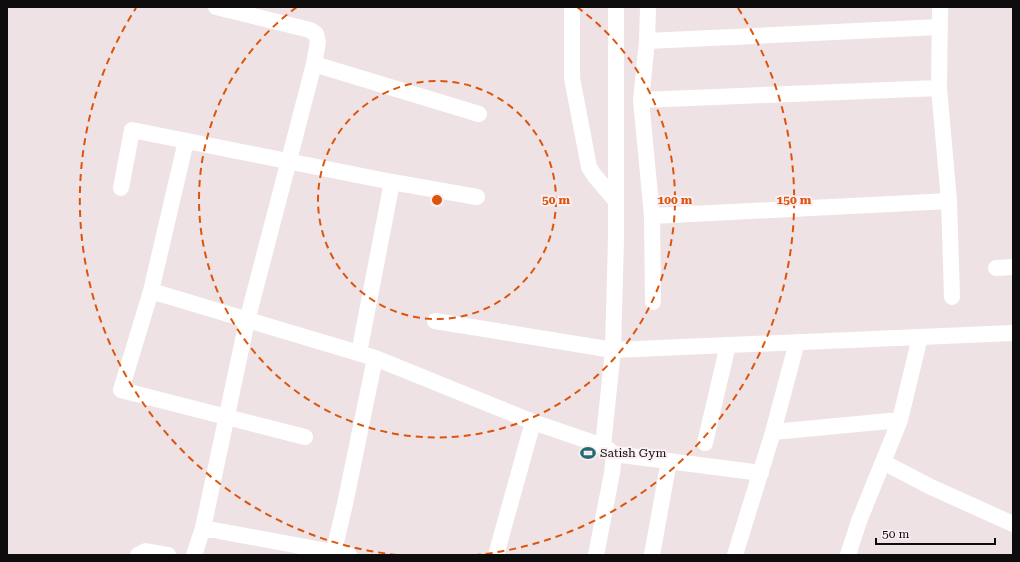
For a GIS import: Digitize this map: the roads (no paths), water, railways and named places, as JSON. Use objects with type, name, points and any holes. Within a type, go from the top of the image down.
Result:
[{"type":"street","points":[[194,555],[203,528],[247,321],[314,64],[318,42],[316,34],[310,30],[216,7]]},
{"type":"street","points":[[572,7],[572,78],[590,167],[594,175],[616,201]]},
{"type":"street","points":[[596,555],[612,473],[609,450],[616,201],[616,7]]},
{"type":"street","points":[[648,7],[647,41],[641,100],[652,216],[653,302]]},
{"type":"street","points":[[940,7],[939,88],[949,201],[952,297]]},
{"type":"street","points":[[647,41],[940,27]]},
{"type":"street","points":[[314,64],[480,114]]},
{"type":"street","points":[[641,100],[939,88]]},
{"type":"street","points":[[121,188],[132,130],[289,162],[477,197]]},
{"type":"street","points":[[186,141],[151,291],[121,390],[305,437]]},
{"type":"street","points":[[359,353],[392,182]]},
{"type":"street","points":[[652,216],[949,201]]},
{"type":"street","points":[[996,268],[1013,267]]},
{"type":"street","points":[[151,291],[247,321],[375,358],[533,422],[609,450],[669,461],[761,473]]},
{"type":"street","points":[[435,321],[613,350],[1013,333]]},
{"type":"street","points":[[848,555],[859,521],[900,420],[920,337]]},
{"type":"street","points":[[735,555],[773,432],[797,342]]},
{"type":"street","points":[[705,443],[728,345]]},
{"type":"street","points":[[203,528],[339,554],[345,504],[375,358]]},
{"type":"street","points":[[773,432],[900,420]]},
{"type":"street","points":[[496,555],[533,422]]},
{"type":"street","points":[[652,555],[669,461]]},
{"type":"street","points":[[883,462],[931,487],[1013,524]]},
{"type":"street","points":[[138,555],[146,551],[168,555]]},
{"type":"place","name":"Satish Gym","points":[[588,453]]}]
